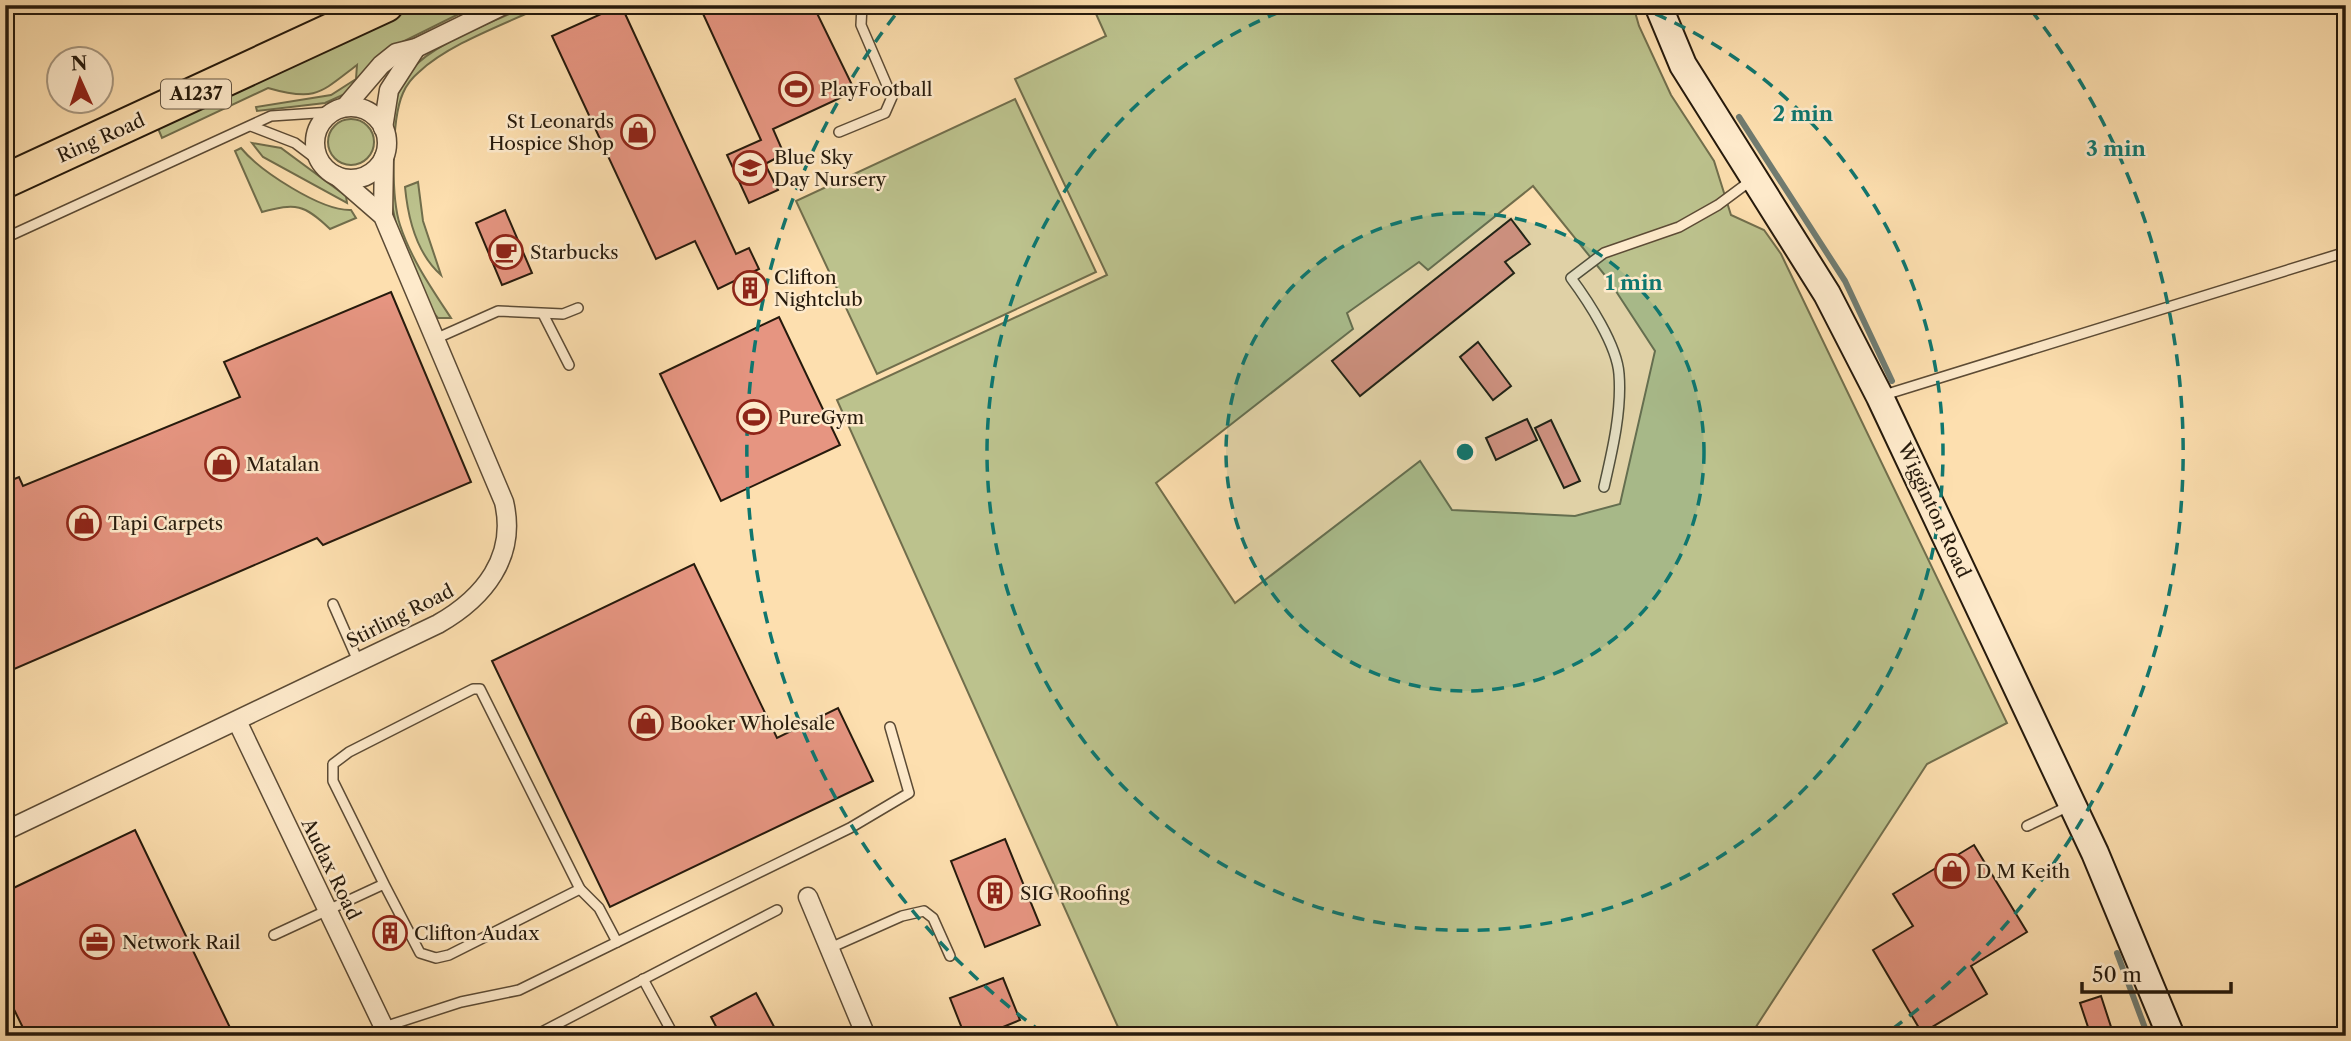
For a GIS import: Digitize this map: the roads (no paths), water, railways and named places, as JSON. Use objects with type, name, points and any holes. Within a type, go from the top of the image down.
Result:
[{"type":"highway","name":"Ring Road","points":[[5,181],[386,5]]},
{"type":"main road","name":"Wigginton Road","points":[[1658,5],[1683,65],[1827,294],[1880,397],[2073,805],[2171,1036]]},
{"type":"street","points":[[416,48],[389,90],[383,128],[386,147],[384,157],[378,166],[359,178],[337,176],[320,162],[316,153],[316,135],[338,110],[396,53],[416,48],[504,5]]},
{"type":"street","points":[[338,110],[367,111],[383,128]]},
{"type":"street","name":"Stirling Road","points":[[5,831],[438,624],[474,601],[495,575],[506,546],[508,520],[503,502],[383,216],[384,157]]},
{"type":"street","name":"Stirling Road","points":[[337,176],[383,216]]},
{"type":"street","name":"Audax Road","points":[[237,721],[386,1031]]},
{"type":"street","points":[[808,897],[866,1036]]},
{"type":"lane","points":[[839,132],[885,113],[892,97],[861,25],[862,5]]},
{"type":"lane","points":[[5,238],[271,116],[338,110]]},
{"type":"lane","points":[[251,126],[295,143],[320,162]]},
{"type":"lane","points":[[1604,487],[1613,448],[1619,372],[1595,310],[1571,278],[1604,253],[1679,226],[1718,205],[1755,178]]},
{"type":"lane","points":[[1880,397],[2346,252]]},
{"type":"lane","points":[[435,339],[498,311],[563,314],[578,308]]},
{"type":"lane","points":[[543,314],[569,365]]},
{"type":"lane","points":[[333,604],[358,661]]},
{"type":"lane","points":[[580,889],[449,956],[436,958],[420,953],[333,781],[333,764],[349,752],[477,688],[483,691],[580,889],[599,908],[617,942]]},
{"type":"lane","points":[[386,1031],[461,1002],[519,990],[850,828],[909,793],[890,727]]},
{"type":"lane","points":[[2027,826],[2073,805]]},
{"type":"lane","points":[[274,934],[384,884]]},
{"type":"lane","points":[[534,1036],[777,910]]},
{"type":"lane","points":[[830,948],[902,916],[924,911],[933,918],[950,956]]},
{"type":"lane","points":[[643,979],[674,1036]]},
{"type":"waterway","points":[[1739,117],[1845,281],[1892,381]]},
{"type":"waterway","points":[[2117,953],[2148,1036]]},
{"type":"place","name":"PlayFootball","points":[[796,89]]},
{"type":"place","name":"St Leonards Hospice Shop","points":[[638,132]]},
{"type":"place","name":"Blue Sky Day Nursery","points":[[750,168]]},
{"type":"place","name":"Starbucks","points":[[506,252]]},
{"type":"place","name":"Clifton Nightclub","points":[[750,288]]},
{"type":"place","name":"PureGym","points":[[754,417]]},
{"type":"place","name":"Matalan","points":[[222,464]]},
{"type":"place","name":"Tapi Carpets","points":[[84,523]]},
{"type":"place","name":"Booker Wholesale","points":[[646,723]]},
{"type":"place","name":"D M Keith","points":[[1952,871]]},
{"type":"place","name":"SIG Roofing","points":[[995,893]]},
{"type":"place","name":"Clifton Audax","points":[[390,933]]},
{"type":"place","name":"Network Rail","points":[[97,942]]}]
